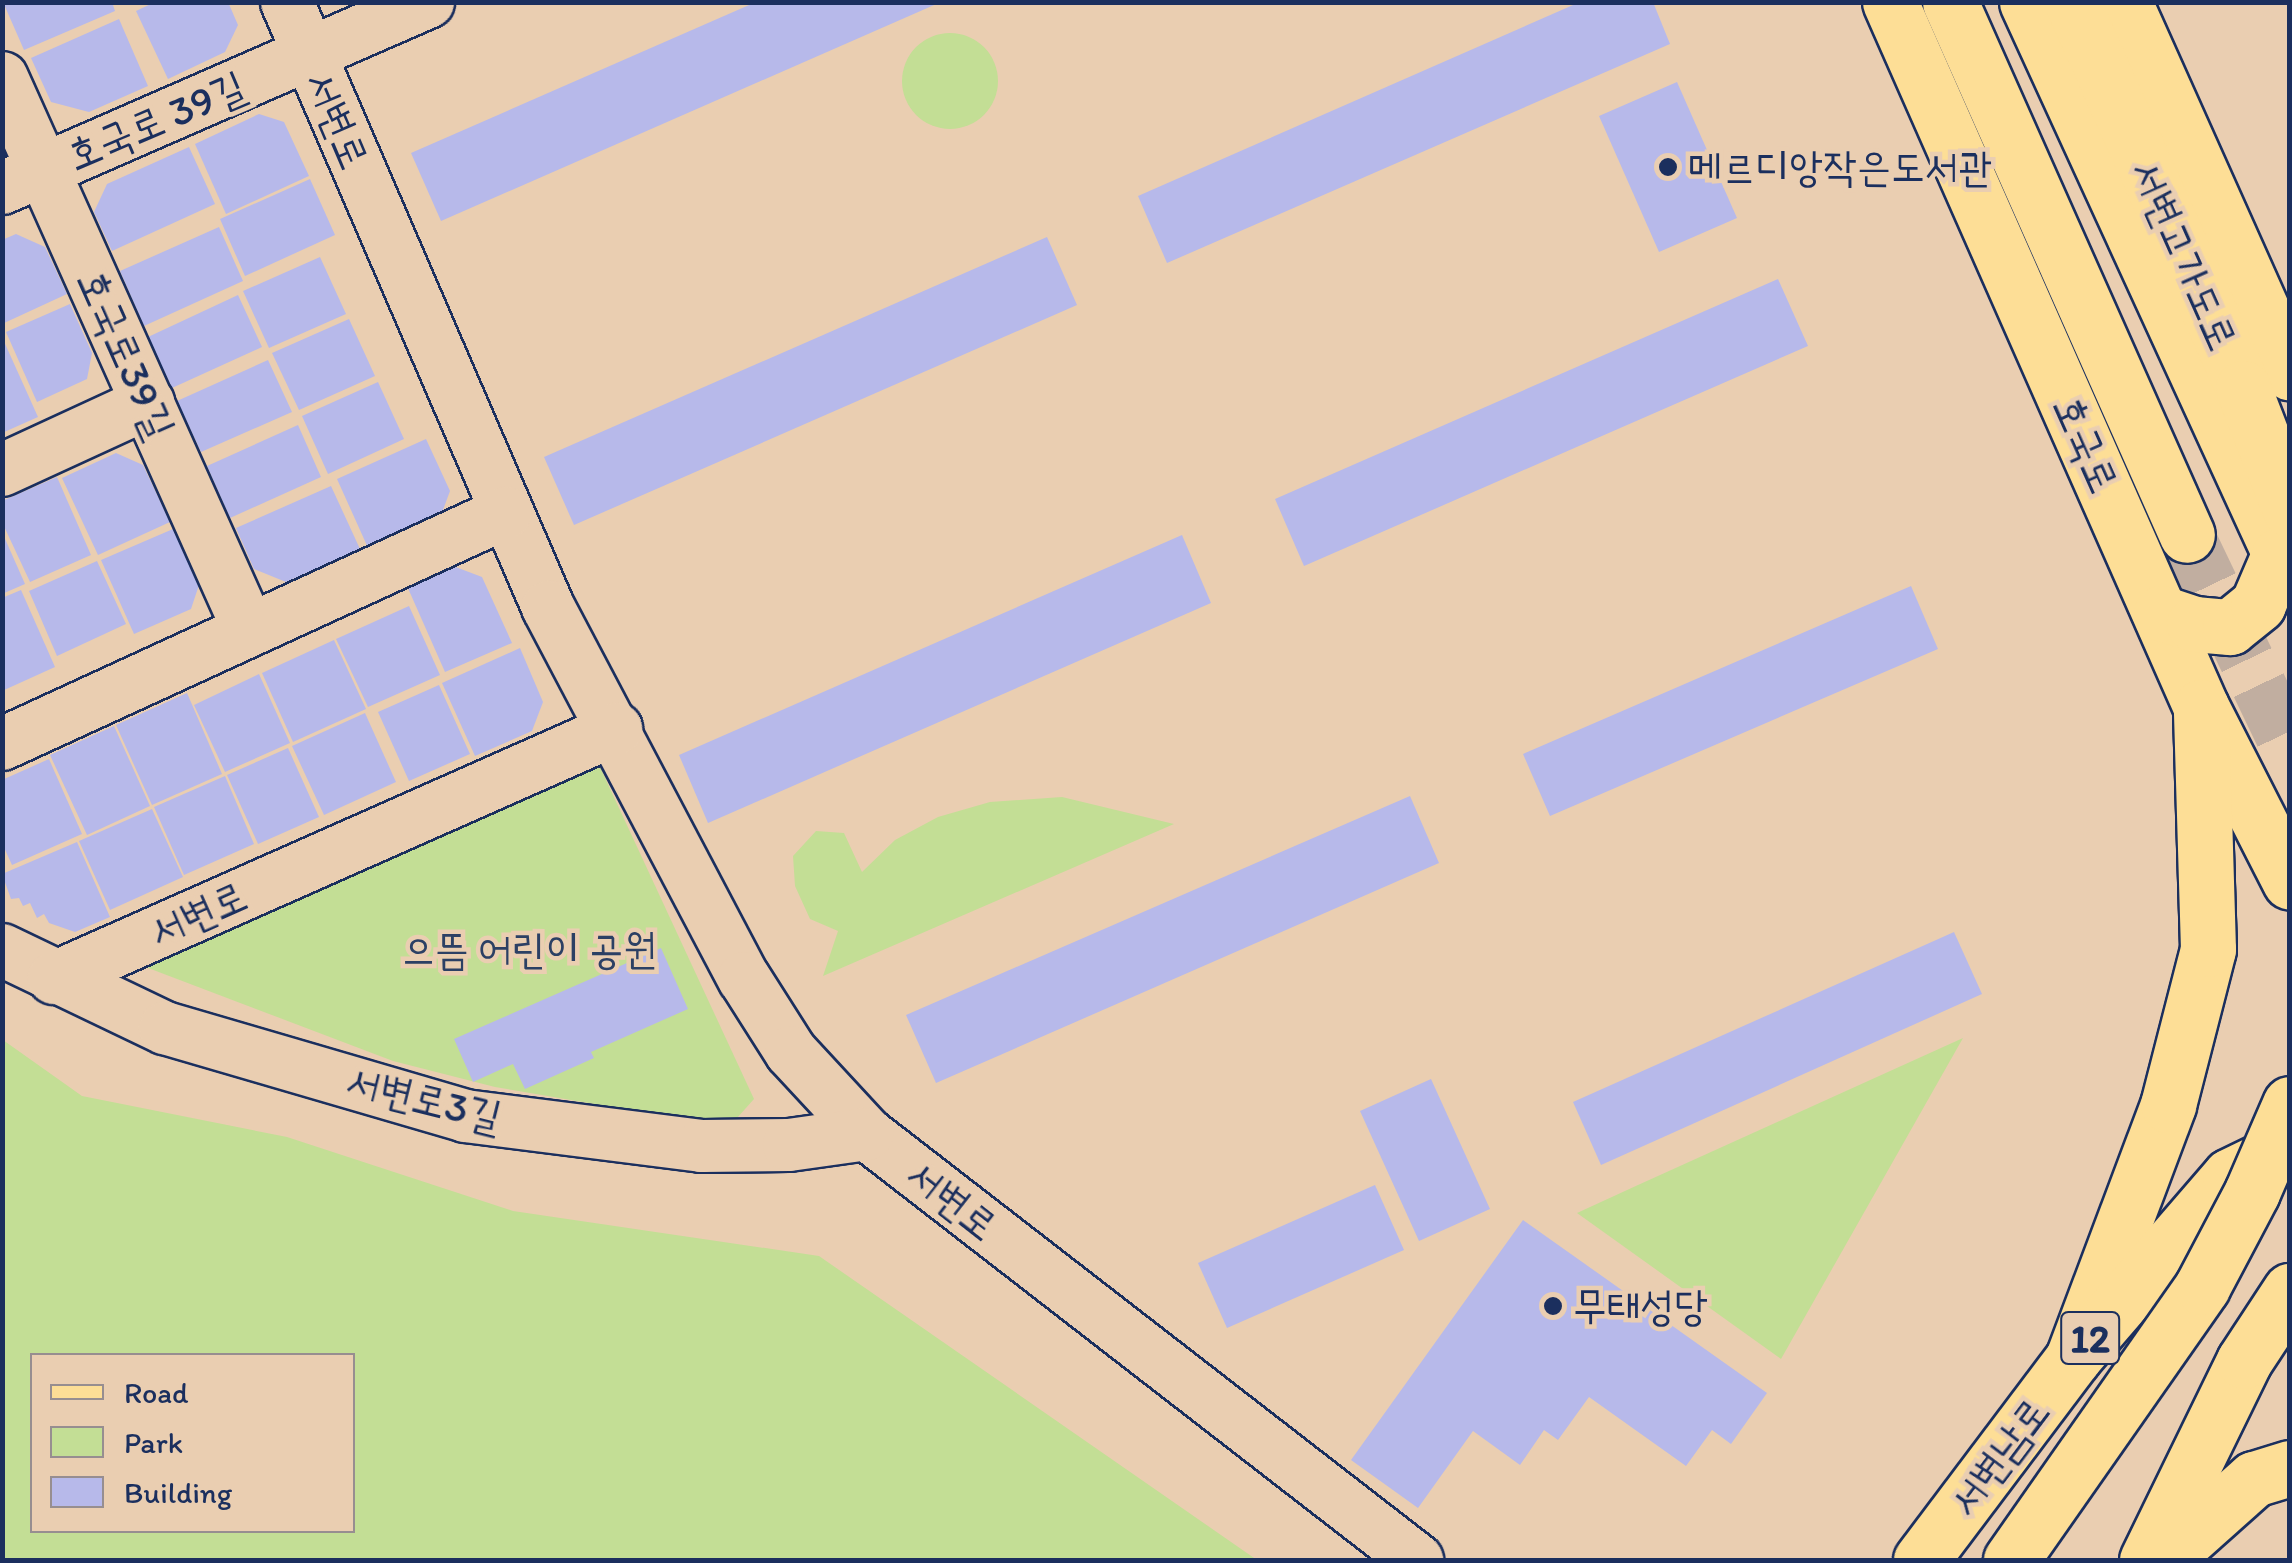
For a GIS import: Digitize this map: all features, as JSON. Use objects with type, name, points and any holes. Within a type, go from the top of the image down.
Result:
[{"type":"main road","name":"호국로","points":[[1890,2],[2201,707],[2290,882]]},
{"type":"main road","name":"호국로","points":[[1950,2],[2188,534]]},
{"type":"main road","points":[[2028,2],[2286,547],[2258,604],[2230,627],[2194,624],[2161,613]]},
{"type":"main road","name":"서변고가도로","points":[[2072,2],[2242,388],[2286,547]]},
{"type":"main road","points":[[2124,2],[2290,373]]},
{"type":"main road","points":[[2073,1358],[2168,1105],[2208,949],[2201,707]]},
{"type":"main road","points":[[2011,1560],[2202,1287],[2252,1192],[2290,1104]]},
{"type":"main road","name":"서변남로","points":[[1921,1560],[2073,1358],[2230,1176],[2290,1147]]},
{"type":"main road","points":[[2121,1300],[2166,1282],[2188,1280],[2231,1308],[2242,1330],[2244,1361]]},
{"type":"main road","points":[[2147,1560],[2244,1361],[2290,1291]]},
{"type":"main road","points":[[2163,1560],[2254,1478],[2290,1468]]},
{"type":"street","name":"서변로","points":[[286,2],[548,608],[616,729],[753,992],[791,1052],[868,1134],[1411,1556]]},
{"type":"street","points":[[309,54],[428,2]]},
{"type":"street","name":"호국로 39길","points":[[23,179],[309,54]]},
{"type":"street","name":"호국로39길","points":[[2,78],[23,179],[148,403],[249,630]]},
{"type":"street","points":[[2,470],[148,403]]},
{"type":"street","points":[[2,744],[506,512]]},
{"type":"street","name":"서변로","points":[[54,978],[616,729]]},
{"type":"street","name":"서변로3길","points":[[2,950],[165,1028],[465,1116],[702,1146],[789,1145],[868,1134]]},
{"type":"green space","points":[[950,33],[968,37],[984,47],[994,63],[998,81],[994,99],[984,115],[968,125],[950,129],[932,125],[916,115],[906,99],[902,81],[906,63],[916,47],[932,37]]},
{"type":"green space","name":"으뜸 어린이 공원","points":[[600,767],[754,1099],[729,1127],[495,1087],[393,1061],[135,963]]},
{"type":"green space","points":[[1062,797],[1174,824],[823,976],[838,931],[810,919],[795,886],[793,856],[816,831],[844,833],[862,872],[895,840],[938,817],[990,802]]},
{"type":"green space","points":[[1963,1038],[1781,1359],[1577,1213],[1638,1185]]},
{"type":"green space","points":[[3,1040],[82,1096],[287,1137],[513,1211],[819,1256],[1257,1560],[3,1560]]},
{"type":"building","points":[[3,2],[112,2],[115,11],[24,50]]},
{"type":"building","points":[[155,2],[228,2],[238,25],[225,52],[168,79],[136,11]]},
{"type":"building","points":[[756,2],[941,2],[441,221],[411,153]]},
{"type":"building","points":[[1580,2],[1653,2],[1670,44],[1167,263],[1138,196]]},
{"type":"building","points":[[119,19],[148,86],[89,112],[51,102],[31,58]]},
{"type":"building","name":"메르디앙작은도서관","points":[[1677,82],[1737,218],[1659,252],[1599,116]]},
{"type":"building","points":[[259,114],[284,122],[309,176],[226,214],[195,144]]},
{"type":"building","points":[[189,147],[215,204],[112,251],[94,212],[107,184]]},
{"type":"building","points":[[310,179],[335,235],[245,276],[220,219]]},
{"type":"building","points":[[219,227],[243,281],[144,326],[120,271]]},
{"type":"building","points":[[16,234],[45,247],[67,294],[2,324],[2,240]]},
{"type":"building","points":[[1047,237],[1077,305],[574,525],[544,457]]},
{"type":"building","points":[[320,257],[346,314],[269,348],[243,291]]},
{"type":"building","points":[[1778,279],[1808,346],[1304,566],[1275,499]]},
{"type":"building","points":[[238,295],[262,347],[172,388],[148,337]]},
{"type":"building","points":[[70,304],[92,353],[87,379],[37,402],[6,332]]},
{"type":"building","points":[[349,319],[375,376],[299,410],[272,353]]},
{"type":"building","points":[[2,337],[38,417],[2,433]]},
{"type":"building","points":[[268,360],[292,412],[201,452],[177,401]]},
{"type":"building","points":[[378,382],[404,439],[328,474],[302,416]]},
{"type":"building","points":[[298,425],[321,477],[230,518],[207,466]]},
{"type":"building","points":[[426,439],[450,491],[440,518],[369,550],[337,479]]},
{"type":"building","points":[[116,453],[143,465],[170,522],[98,555],[62,478]]},
{"type":"building","points":[[57,477],[91,555],[30,582],[2,522],[2,501]]},
{"type":"building","points":[[331,486],[360,549],[286,582],[254,569],[236,528]]},
{"type":"building","points":[[180,526],[202,576],[191,609],[134,634],[101,560]]},
{"type":"building","points":[[2,532],[25,584],[2,594]]},
{"type":"building","points":[[1182,535],[1211,603],[708,823],[679,755]]},
{"type":"building","points":[[97,561],[126,624],[57,656],[29,591]]},
{"type":"building","points":[[453,566],[482,577],[512,643],[445,672],[407,586]]},
{"type":"building","points":[[1911,586],[1938,649],[1550,816],[1523,754]]},
{"type":"building","points":[[21,590],[55,667],[2,691],[2,598]]},
{"type":"building","points":[[409,606],[440,675],[368,707],[336,639]]},
{"type":"building","points":[[334,640],[366,709],[293,742],[262,673]]},
{"type":"building","points":[[520,648],[543,702],[532,731],[475,756],[442,683]]},
{"type":"building","points":[[259,674],[290,743],[225,772],[194,705]]},
{"type":"building","points":[[439,685],[470,754],[409,781],[378,712]]},
{"type":"building","points":[[187,693],[222,774],[152,805],[116,725]]},
{"type":"building","points":[[365,713],[396,782],[324,815],[292,746]]},
{"type":"building","points":[[114,726],[150,806],[87,835],[50,755]]},
{"type":"building","points":[[288,748],[319,817],[258,844],[227,775]]},
{"type":"building","points":[[49,759],[82,834],[12,865],[2,843],[2,780]]},
{"type":"building","points":[[225,776],[254,844],[184,875],[154,807]]},
{"type":"building","points":[[1410,796],[1439,863],[936,1083],[906,1015]]},
{"type":"building","points":[[152,809],[183,877],[110,910],[79,841]]},
{"type":"building","points":[[77,842],[110,917],[75,932],[49,923],[44,914],[37,918],[30,903],[23,906],[19,898],[11,899],[2,874]]},
{"type":"building","points":[[1954,932],[1982,994],[1601,1165],[1573,1102]]},
{"type":"building","points":[[661,948],[688,1009],[591,1052],[594,1058],[525,1089],[513,1064],[473,1082],[454,1039]]},
{"type":"building","points":[[1431,1079],[1490,1209],[1419,1241],[1360,1111]]},
{"type":"building","points":[[1375,1185],[1404,1250],[1227,1328],[1198,1263]]},
{"type":"building","name":"무태성당","points":[[1523,1220],[1767,1393],[1731,1444],[1712,1430],[1686,1466],[1589,1397],[1558,1440],[1544,1430],[1520,1465],[1473,1431],[1418,1508],[1351,1460]]},
{"type":"tunnel","points":[[2187,535],[2290,750]]},
{"type":"place","name":"메르디앙작은도서관","points":[[1668,167]]},
{"type":"place","name":"무태성당","points":[[1553,1306]]}]
